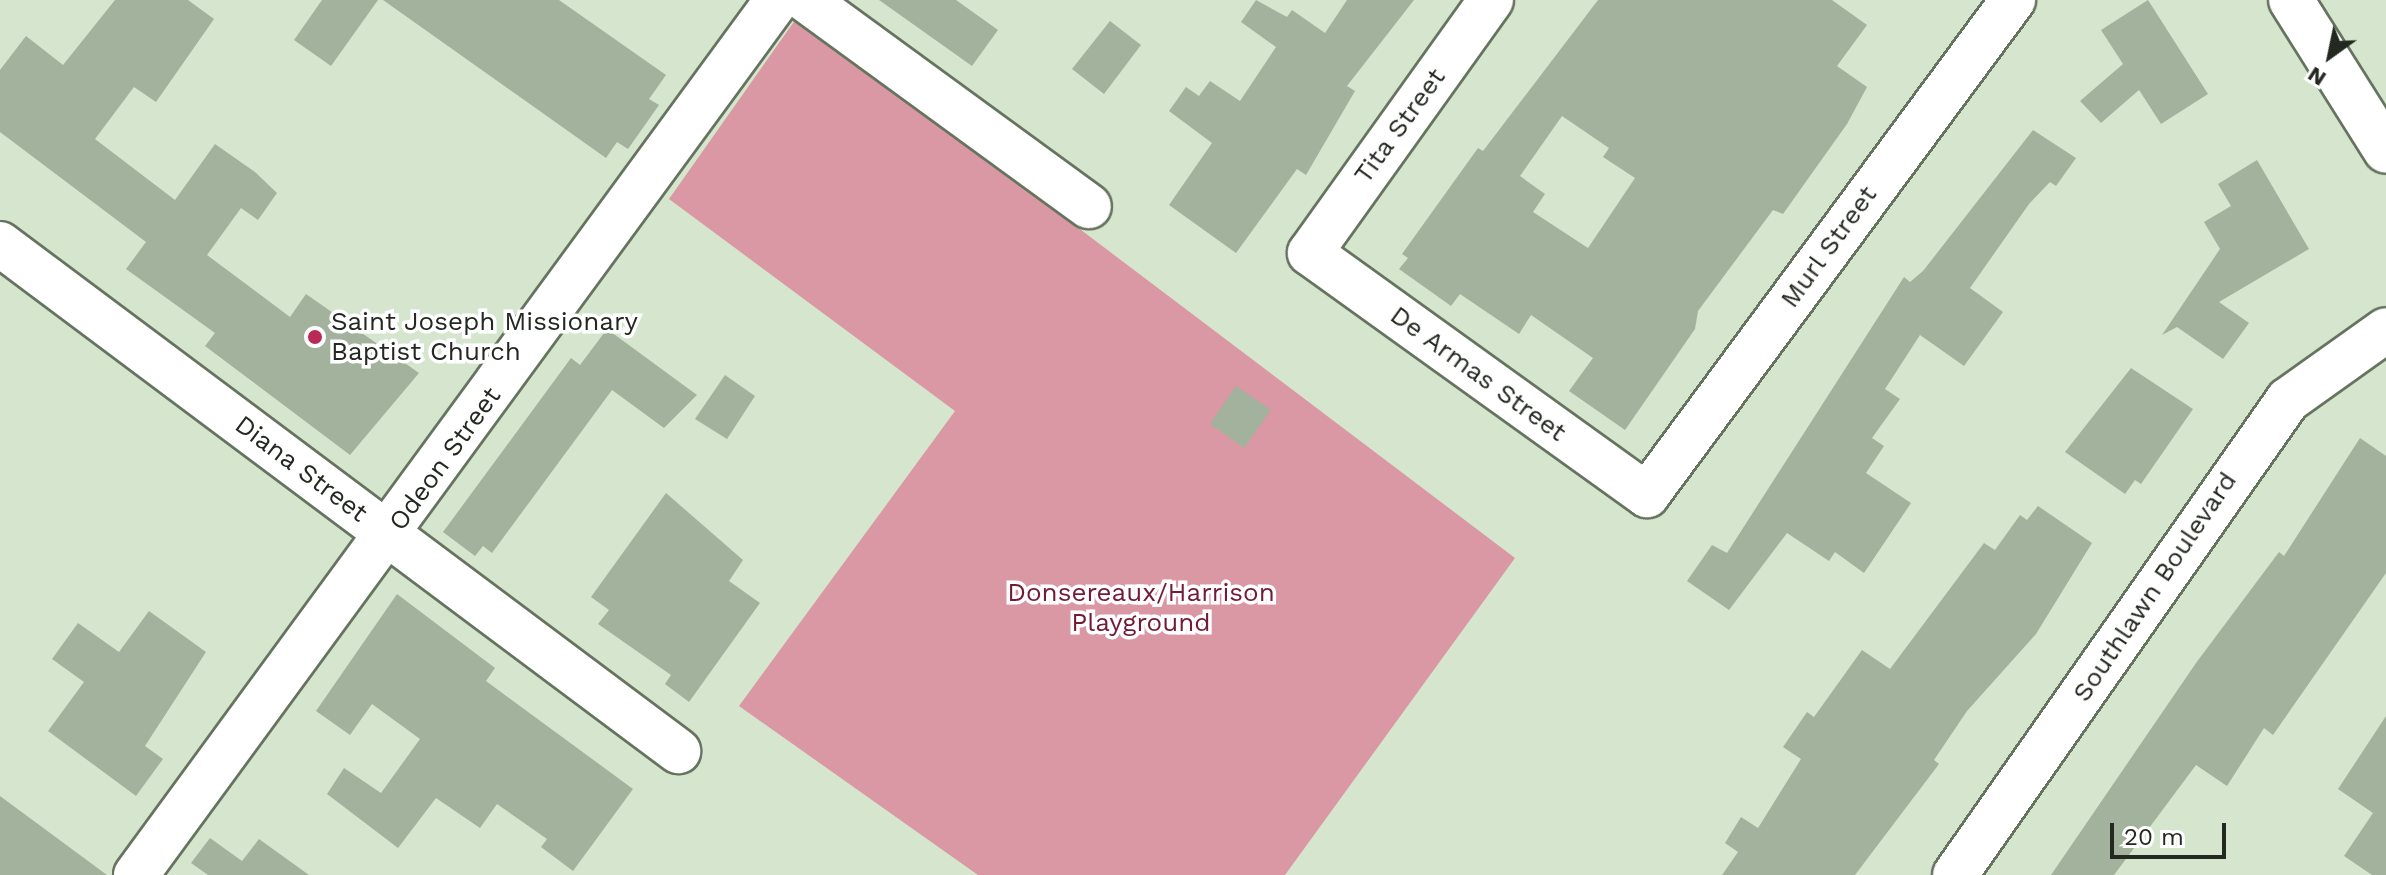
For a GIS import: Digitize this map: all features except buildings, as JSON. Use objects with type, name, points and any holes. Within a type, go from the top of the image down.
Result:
[{"type":"street","name":"Odeon Street","points":[[136,875],[389,535],[777,0]]},
{"type":"street","points":[[806,0],[1089,206]]},
{"type":"street","name":"Tita Street","points":[[1310,253],[1491,0]]},
{"type":"street","points":[[2291,0],[2386,151]]},
{"type":"street","name":"Murl Street","points":[[1647,495],[2009,1]]},
{"type":"street","name":"Diana Street","points":[[0,244],[678,751]]},
{"type":"street","name":"De Armas Street","points":[[1310,253],[1647,495]]},
{"type":"street","name":"Southlawn Boulevard","points":[[1955,875],[2280,411],[2318,373],[2386,330]]},
{"type":"green space","name":"Donsereaux/Harrison Playground","points":[[798,16],[1515,558],[1285,875],[978,875],[739,706],[955,411],[669,199]]},
{"type":"place","name":"Saint Joseph Missionary Baptist Church","points":[[315,337]]}]
